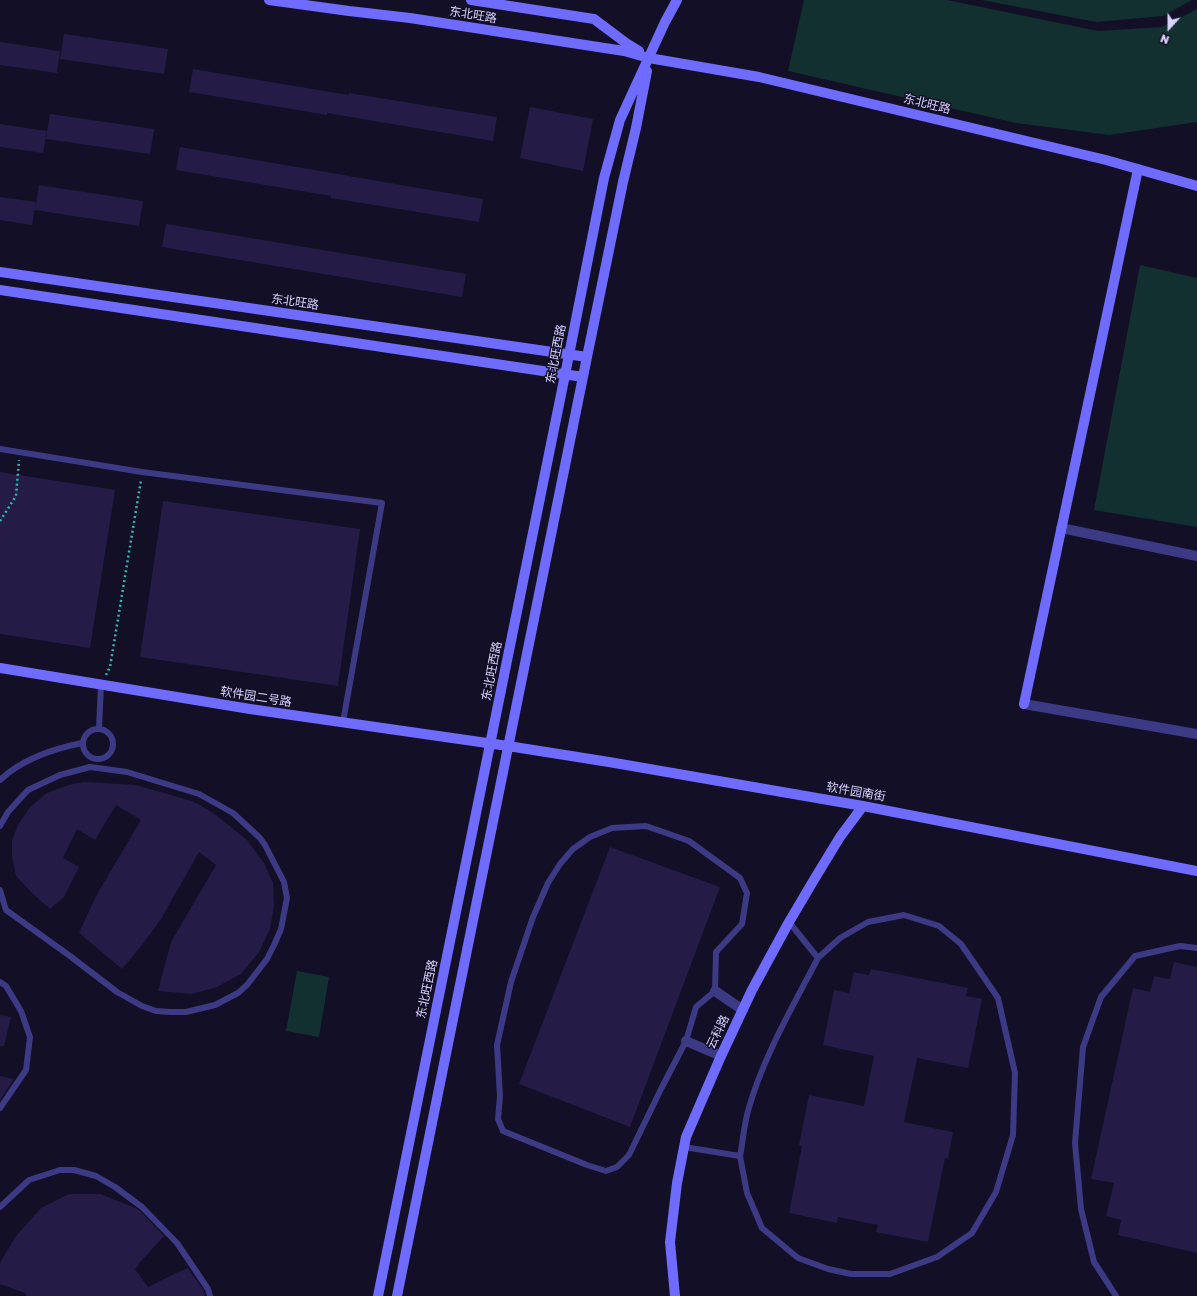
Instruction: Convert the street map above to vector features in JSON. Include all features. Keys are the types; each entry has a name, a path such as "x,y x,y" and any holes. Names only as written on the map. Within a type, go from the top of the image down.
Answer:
{"street":[{"name":"东北旺路","path":"269,0 349,12 410,18 624,51 649,58 759,77 1106,160 1197,186"},
{"name":"东北旺路","path":"471,0 594,18 626,43 649,58"},
{"name":"东北旺西路","path":"378,1296 604,178 620,120 665,22 677,0"},
{"name":"东北旺西路","path":"397,1296 587,357 623,182 636,128 649,58"},
{"path":"1138,169 1024,704 1197,734"},
{"name":"东北旺路","path":"0,272 587,357"},
{"path":"0,290 583,377"},
{"path":"1061,528 1197,556"},
{"name":"软件园二号路","path":"0,668 250,709 508,746"},
{"name":"软件园南街","path":"508,746 624,764 863,806 1197,872"},
{"name":"云科路","path":"675,1296 670,1242 677,1183 686,1137 721,1056 743,1010 789,922 840,836 863,806"},
{"path":"714,990 743,1010"},
{"path":"686,1041 721,1056"}],"lane":[{"path":"0,449 142,472 382,503 343,722"},
{"path":"99,728 101,685"},
{"path":"99,728 104,730 112,737 113,748 107,756 97,759 88,756 82,743 89,730 99,728"},
{"path":"0,780 26,761 66,746 82,743"},
{"path":"97,759 98,768"},
{"path":"0,825 8,812 28,790 60,775 90,767 128,772 199,794 233,813 260,838 284,882 286,898 281,929 267,960 247,985 238,993 215,1006 186,1012 156,1011 130,1000 117,992 0,905"},
{"path":"646,826 689,841 740,878 747,893 742,924 716,952 714,990 696,1007 686,1041 661,1089 630,1155 617,1167 606,1171 503,1131 498,1119 500,1096 497,1045 511,982 533,917 548,883 560,864 573,850 590,837 612,828 646,826"},
{"path":"0,890 6,910"},
{"path":"904,915 939,926 961,944 998,998 1015,1073 1013,1136 996,1192 972,1233 937,1258 890,1274 851,1274 828,1269 798,1258 762,1228 747,1193 740,1156 747,1112 762,1070 780,1031 818,958 840,938 868,922 904,915"},
{"path":"789,922 818,958"},
{"path":"1116,1296 1094,1262 1081,1209 1075,1143 1083,1047 1100,997 1135,956 1180,946 1197,948"},
{"path":"0,982 6,986 21,1011 30,1037 26,1070 0,1108"},
{"path":"684,1147 740,1156"},
{"path":"0,1207 29,1180 60,1170 74,1170 96,1176 115,1187 142,1207 177,1243 208,1290 210,1296"}],"path":[{"path":"0,521 16,496 19,452"},
{"path":"101,685 110,667 142,472"}],"green space":[{"path":"804,0 947,0 1098,31 1162,27 1197,9 1197,122 1109,135 1016,123 788,71"},
{"path":"982,0 1192,0 1163,16 1096,22"},
{"path":"1140,265 1197,278 1197,527 1094,510"},
{"path":"297,971 329,977 319,1037 286,1031"}],"building":[{"path":"64,34 168,49 164,74 60,59"},
{"path":"0,42 60,51 57,73 0,65"},
{"path":"193,69 349,95 349,93 497,117 493,141 327,113 327,115 189,92"},
{"path":"530,107 593,119 583,171 520,158"},
{"path":"50,114 154,129 150,154 46,139"},
{"path":"0,124 47,131 43,153 0,147"},
{"path":"180,147 483,199 479,222 331,198 331,196 176,170"},
{"path":"39,185 143,201 139,226 35,210"},
{"path":"0,197 36,202 32,225 0,220"},
{"path":"166,224 466,274 462,297 162,247"},
{"path":"0,472 115,490 90,648 0,634"},
{"path":"163,501 360,529 338,686 140,657"},
{"path":"84,782 136,785 192,801 212,812 247,840 264,863 273,883 274,905 270,929 259,952 241,974 217,987 192,994 158,991 171,942 216,865 199,852 161,919 122,969 79,933 96,896 141,820 116,805 95,840 77,829 63,858 79,867 64,897 50,909 16,876 12,857 12,840 18,825 30,807 47,793 68,785"},
{"path":"610,847 720,887 630,1127 519,1084"},
{"path":"1174,962 1197,967 1197,1253 1118,1235 1121,1220 1106,1216 1114,1183 1091,1179 1133,988 1150,992 1154,976 1170,979"},
{"path":"871,969 968,988 966,996 982,999 968,1068 917,1058 904,1122 953,1132 948,1159 945,1158 928,1242 876,1232 878,1225 838,1217 837,1223 789,1213 802,1146 799,1145 809,1095 864,1106 874,1056 823,1045 834,990 849,993 854,972 869,975"},
{"path":"0,1015 11,1017 4,1046 0,1046"},
{"path":"0,1076 14,1079 0,1100"},
{"path":"69,1194 100,1194 139,1210 164,1236 135,1269 148,1287 188,1268 204,1291 205,1296 27,1296 25,1293 0,1284 0,1263 16,1236 41,1208"}]}
